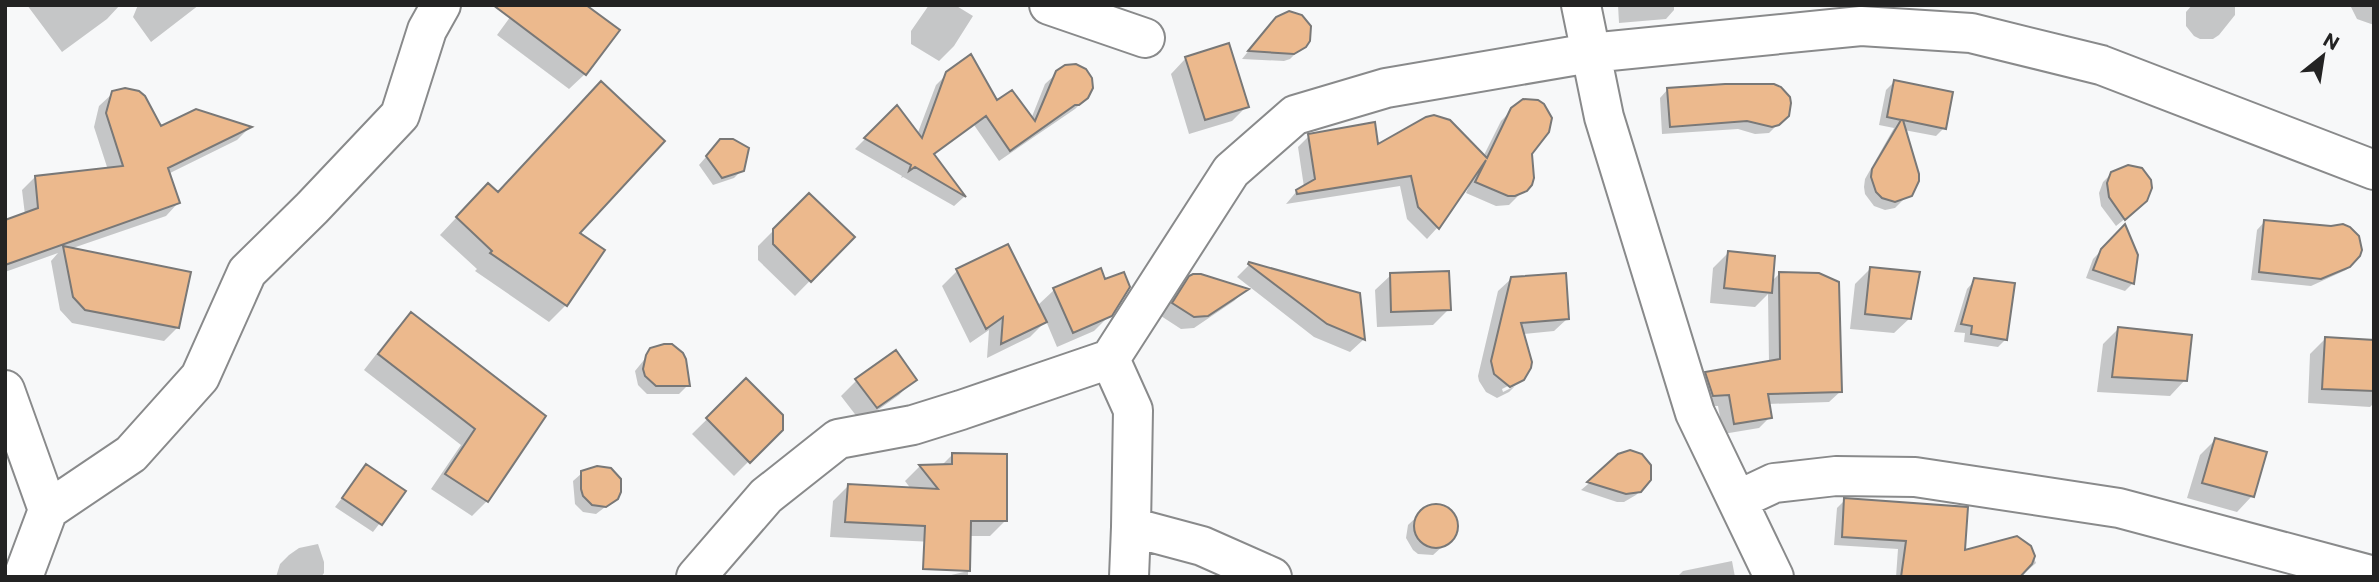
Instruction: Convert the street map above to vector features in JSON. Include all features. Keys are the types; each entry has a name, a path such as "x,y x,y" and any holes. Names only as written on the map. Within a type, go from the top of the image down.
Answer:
{"street":[{"path":"23,577 48,510 131,454 200,377 247,272 400,115 428,30 441,5"},
{"path":"1049,5 1145,38"},
{"path":"1581,5 1604,117 1695,413 1774,577"},
{"path":"696,577 766,496 838,439 913,425 961,411 1110,359 1231,171 1296,115 1386,88 1590,53 1861,26 1971,33 2101,65 2374,170"},
{"path":"1110,359 1133,410 1129,577"},
{"path":"5,390 48,510"},
{"path":"1738,500 1774,483 1836,476 1915,477 2119,508 2374,576"},
{"path":"1131,527 1202,546 1272,577"}],"building":[{"path":"493,5 586,5 620,30 586,75"},
{"path":"1289,11 1302,15 1311,26 1310,41 1306,47 1294,54 1248,51 1276,17"},
{"path":"1229,43 1249,107 1205,120 1185,57"},
{"path":"971,54 997,100 1012,90 1035,121 1056,71 1065,65 1076,64 1086,69 1092,78 1093,88 1088,98 1079,105 1075,105 1010,151 986,116 934,154 966,197 915,167 909,171 911,165 864,138 897,105 922,138 946,72"},
{"path":"1894,80 1953,92 1946,129 1903,120 1919,181 1912,196 1895,202 1882,198 1876,192 1871,177 1872,169 1901,120 1887,117"},
{"path":"601,81 665,141 580,233 605,250 567,306 490,253 492,251 456,217 488,183 498,192"},
{"path":"1774,84 1781,87 1790,97 1789,116 1779,125 1772,127 1747,121 1670,127 1667,88"},
{"path":"125,88 139,91 145,96 161,126 196,109 252,127 168,168 180,203 5,265 5,220 38,208 35,176 123,166 106,113 112,91"},
{"path":"1523,99 1538,100 1544,104 1552,118 1549,132 1532,154 1532,185 1527,191 1508,196 1475,182 1486,160 1439,229 1418,207 1411,176 1297,194 1296,190 1315,179 1308,134 1375,122 1378,144 1434,115 1450,120 1487,158 1511,108"},
{"path":"720,139 733,139 749,148 744,171 722,178 706,156"},
{"path":"2128,165 2142,168 2151,180 2152,188 2147,201 2125,220 2109,197 2107,183 2111,172"},
{"path":"809,193 855,237 811,282 773,244 773,229"},
{"path":"2264,220 2331,226 2343,224 2359,236 2362,250 2360,256 2350,267 2321,279 2259,272"},
{"path":"2125,224 2138,255 2134,284 2093,270 2101,249"},
{"path":"1008,244 1047,322 1001,344 1003,317 986,329 956,269"},
{"path":"63,246 191,272 179,328 85,310 73,297"},
{"path":"1728,251 1775,256 1772,293 1724,288"},
{"path":"1249,262 1360,293 1365,340 1327,324 1248,264"},
{"path":"1870,267 1920,272 1911,319 1865,314"},
{"path":"1101,268 1105,279 1124,272 1130,287 1112,316 1073,333 1053,288"},
{"path":"1449,271 1451,310 1391,312 1390,273"},
{"path":"1779,272 1819,273 1839,282 1842,392 1768,394 1772,418 1734,424 1729,395 1713,396 1705,372 1780,359"},
{"path":"1566,273 1569,319 1521,323 1532,362 1531,368 1524,380 1510,387 1494,374 1491,361 1511,277"},
{"path":"1193,274 1249,289 1208,316 1194,317 1172,303"},
{"path":"1974,278 2015,283 2007,340 1971,334 1972,326 1961,324"},
{"path":"411,312 546,416 488,502 445,474 475,429 378,354"},
{"path":"2118,327 2192,335 2187,381 2112,377"},
{"path":"2325,337 2374,340 2374,391 2322,389"},
{"path":"672,344 683,353 690,386 656,386 645,376 643,369 650,348"},
{"path":"896,350 917,380 877,408 855,379"},
{"path":"746,378 783,415 783,430 750,463 706,418"},
{"path":"2215,438 2267,452 2254,497 2202,483"},
{"path":"1630,450 1642,454 1651,465 1651,480 1641,492 1626,494 1587,482 1618,454"},
{"path":"952,453 1007,454 1007,521 971,521 970,571 923,569 925,526 845,522 848,484 938,489 919,465 952,464"},
{"path":"366,464 406,491 382,525 342,498"},
{"path":"597,466 611,468 621,479 618,499 606,507 592,505 583,496 581,489 581,471"},
{"path":"1844,498 1968,507 1965,550 2017,536 2031,546 2035,556 2032,564 2020,577 1901,577 1906,541 1842,537"},
{"path":"1436,504 1445,505 1452,510 1457,517 1457,535 1452,542 1445,547 1436,548 1427,547 1420,542 1415,535 1414,526 1415,517 1420,510 1427,505"}]}
